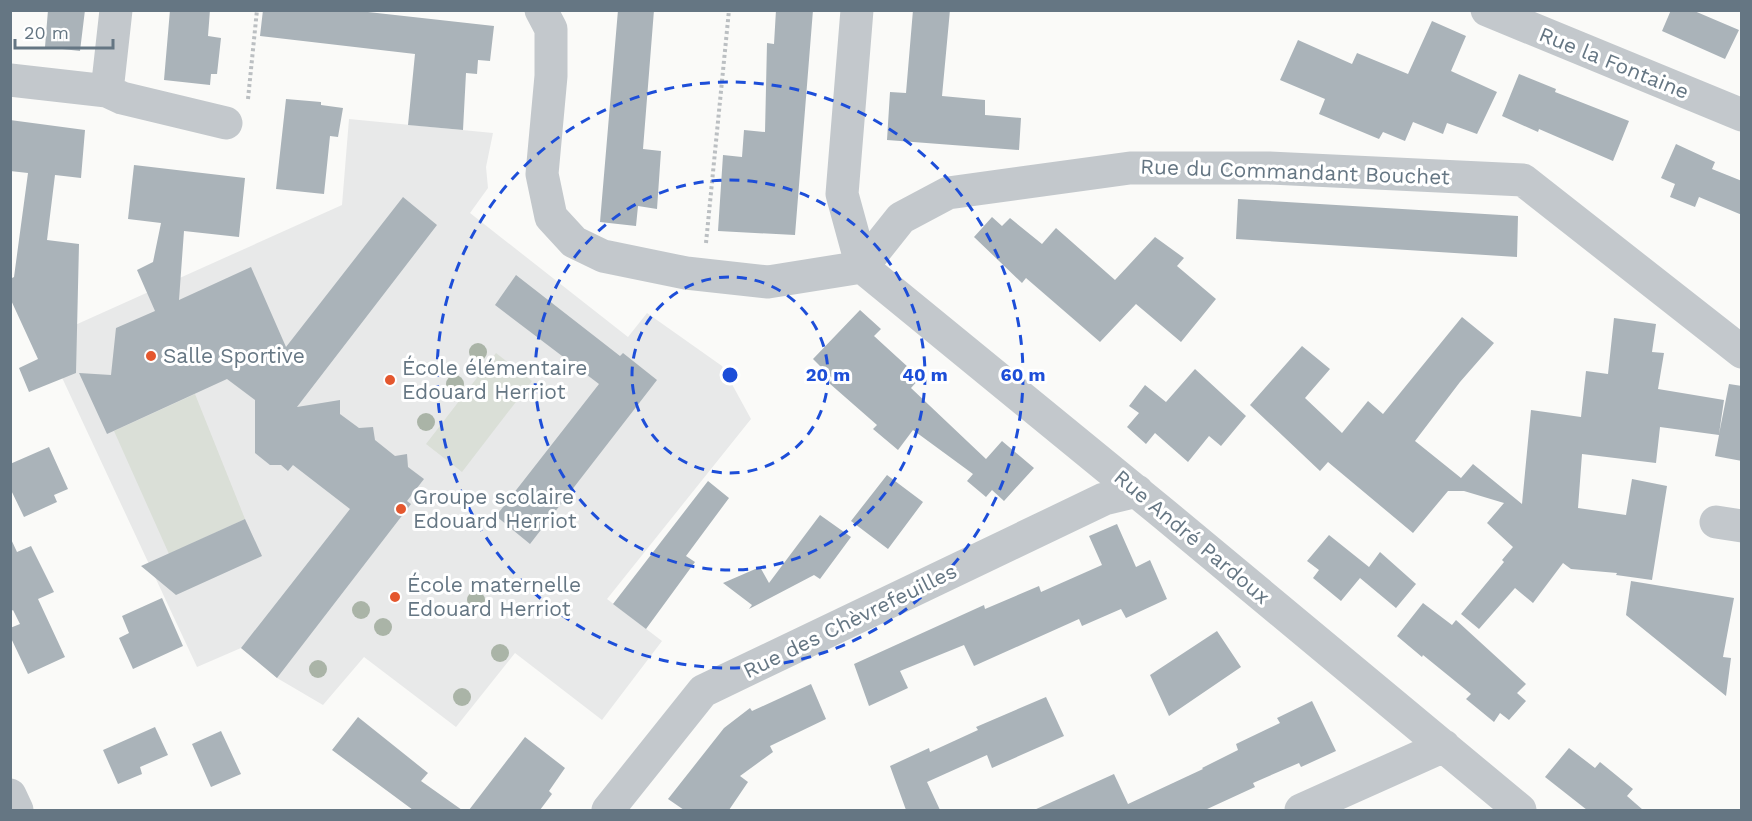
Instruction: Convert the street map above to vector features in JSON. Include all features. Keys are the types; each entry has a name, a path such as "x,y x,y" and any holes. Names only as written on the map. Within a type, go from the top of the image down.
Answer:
{"street":[{"path":"107,91 116,10"},
{"path":"541,10 551,29 551,76 542,174 551,217 574,242 603,256 703,275 768,282 862,267 842,194 857,10"},
{"name":"Rue la Fontaine","path":"1487,10 1742,116"},
{"path":"10,80 107,91 122,98 226,123"},
{"name":"Rue du Commandant Bouchet","path":"862,267 901,218 948,193 1130,168 1269,168 1523,180 1742,352"},
{"name":"Rue André Pardoux","path":"862,267 1137,491 1520,810"},
{"name":"Rue des Chèvrefeuilles","path":"608,810 703,691 1104,499 1137,491"},
{"path":"1301,810 1444,747"},
{"path":"10,795 17,810"}],"path":[{"path":"226,123 247,113 257,10"},
{"path":"703,275 729,10"}],"shaded area":[{"name":"Groupe scolaire Edouard Herriot","path":"349,119 493,133 486,167 488,188 470,213 628,337 647,313 722,366 751,419 607,599 662,641 602,720 515,653 456,727 364,657 323,705 277,678 241,648 197,667 44,339 342,205"},
{"path":"496,353 532,381 462,472 426,444"},
{"path":"195,394 245,519 169,554 114,431"}],"building":[{"path":"48,10 85,10 80,51 45,47"},
{"path":"170,10 210,10 208,36 221,38 217,74 211,74 210,85 164,80"},
{"path":"263,10 350,10 494,26 490,61 478,60 477,74 466,73 463,130 408,125 415,54 260,36"},
{"path":"618,10 654,10 643,149 661,151 657,209 638,206 636,226 600,222"},
{"path":"776,10 813,10 795,235 718,231 723,155 742,157 744,130 765,132 767,43 774,44"},
{"path":"913,10 950,10 942,96 985,100 985,115 1021,118 1019,150 887,140 890,92 906,93"},
{"path":"1671,10 1692,10 1739,30 1725,59 1662,31"},
{"path":"1432,21 1466,36 1451,71 1497,92 1477,134 1447,123 1443,134 1413,122 1405,141 1383,132 1379,139 1319,114 1325,99 1280,80 1298,40 1352,64 1357,53 1408,74"},
{"path":"1519,74 1556,89 1555,92 1629,121 1613,161 1539,129 1538,132 1502,116"},
{"path":"286,99 321,102 321,105 343,108 338,137 330,136 324,194 276,189"},
{"path":"10,120 85,130 81,178 55,175 47,240 79,244 76,373 29,392 19,368 38,359 10,298 10,279 14,277 28,173 10,171"},
{"path":"1676,144 1715,162 1712,169 1742,181 1742,215 1699,197 1695,207 1670,197 1675,184 1661,178"},
{"path":"134,165 245,178 239,237 184,231 179,300 251,267 286,347 403,197 437,225 297,407 340,400 340,414 359,428 373,427 375,440 395,456 407,454 408,467 424,479 407,501 411,504 277,678 241,648 350,509 293,465 288,471 281,465 270,465 255,453 255,400 227,379 107,434 79,373 111,375 116,328 155,311 137,270 153,262 161,223 128,219"},
{"path":"1238,199 1518,216 1517,257 1236,239"},
{"path":"992,217 1002,226 1010,218 1042,244 1056,228 1115,280 1155,237 1184,258 1177,266 1216,299 1181,342 1136,304 1100,342 1026,278 1022,283 974,237"},
{"path":"516,275 620,356 623,353 657,380 530,544 496,516 599,384 495,305"},
{"path":"860,310 881,329 874,336 920,378 911,388 986,459 1002,441 1034,468 1004,501 992,490 986,497 967,481 973,474 913,430 898,450 873,429 877,425 829,383 833,379 813,359"},
{"path":"1462,317 1494,343 1460,382 1415,441 1461,478 1473,464 1522,504 1531,410 1581,417 1586,371 1608,374 1614,318 1656,324 1652,352 1664,353 1658,389 1724,400 1719,434 1729,384 1742,386 1742,461 1715,456 1719,435 1660,427 1656,463 1582,454 1578,508 1626,515 1632,479 1667,486 1652,580 1616,575 1617,573 1571,569 1563,563 1533,603 1515,588 1479,629 1461,614 1504,562 1502,560 1513,547 1487,523 1504,503 1464,491 1448,491 1413,533 1328,462 1320,471 1250,405 1302,346 1330,369 1305,398 1342,433 1368,401 1383,414"},
{"path":"1195,369 1246,416 1221,446 1209,436 1188,462 1155,433 1146,444 1127,427 1139,413 1129,406 1145,385 1166,402"},
{"path":"49,447 68,489 54,495 57,502 24,517 10,488 10,464"},
{"path":"887,475 923,502 888,549 851,521"},
{"path":"708,481 729,498 686,556 695,562 646,629 613,604"},
{"path":"820,515 851,537 820,579 814,575 749,609 752,605 723,583 760,567 769,583"},
{"path":"245,519 262,556 176,595 141,566"},
{"path":"1117,524 1136,567 1150,560 1167,599 1126,618 1121,609 1082,626 1079,619 974,666 964,645 900,671 908,688 869,706 854,664 984,605 985,609 1039,586 1041,592 1102,565 1089,536"},
{"path":"1329,535 1369,567 1380,552 1416,584 1396,608 1360,578 1341,601 1313,578 1319,570 1307,561"},
{"path":"10,537 17,552 31,546 54,592 38,599 65,657 28,674 10,636 10,628 20,624 13,610 10,612"},
{"path":"1631,581 1734,598 1723,657 1731,658 1726,696 1626,615"},
{"path":"162,598 183,646 133,669 119,638 129,633 122,616"},
{"path":"1423,603 1452,625 1456,620 1526,684 1517,693 1526,701 1509,720 1500,713 1494,722 1466,699 1471,694 1397,636"},
{"path":"1217,631 1241,667 1169,716 1150,675"},
{"path":"811,684 826,719 770,746 773,752 740,776 748,782 729,810 684,810 668,799 724,728 750,708 752,711"},
{"path":"1046,697 1064,736 992,768 987,755 927,782 940,810 906,810 890,766 929,748 930,752 978,730 976,727"},
{"path":"1312,701 1336,751 1301,767 1299,763 1253,783 1255,787 1205,810 1034,810 1114,774 1128,804 1238,750 1236,744 1280,723 1277,718"},
{"path":"358,717 428,773 421,781 462,810 413,810 332,750"},
{"path":"155,727 168,755 140,767 142,774 118,784 103,750"},
{"path":"221,731 241,774 211,787 192,744"},
{"path":"525,737 565,768 549,791 552,794 540,810 469,810"},
{"path":"1569,748 1595,768 1600,762 1633,789 1627,796 1643,810 1587,810 1545,777"}],"place":[{"name":"Salle Sportive","path":"151,356"},
{"name":"École élémentaire Edouard Herriot","path":"390,380"},
{"name":"Groupe scolaire Edouard Herriot","path":"401,509"},
{"name":"École maternelle Edouard Herriot","path":"395,597"}]}
